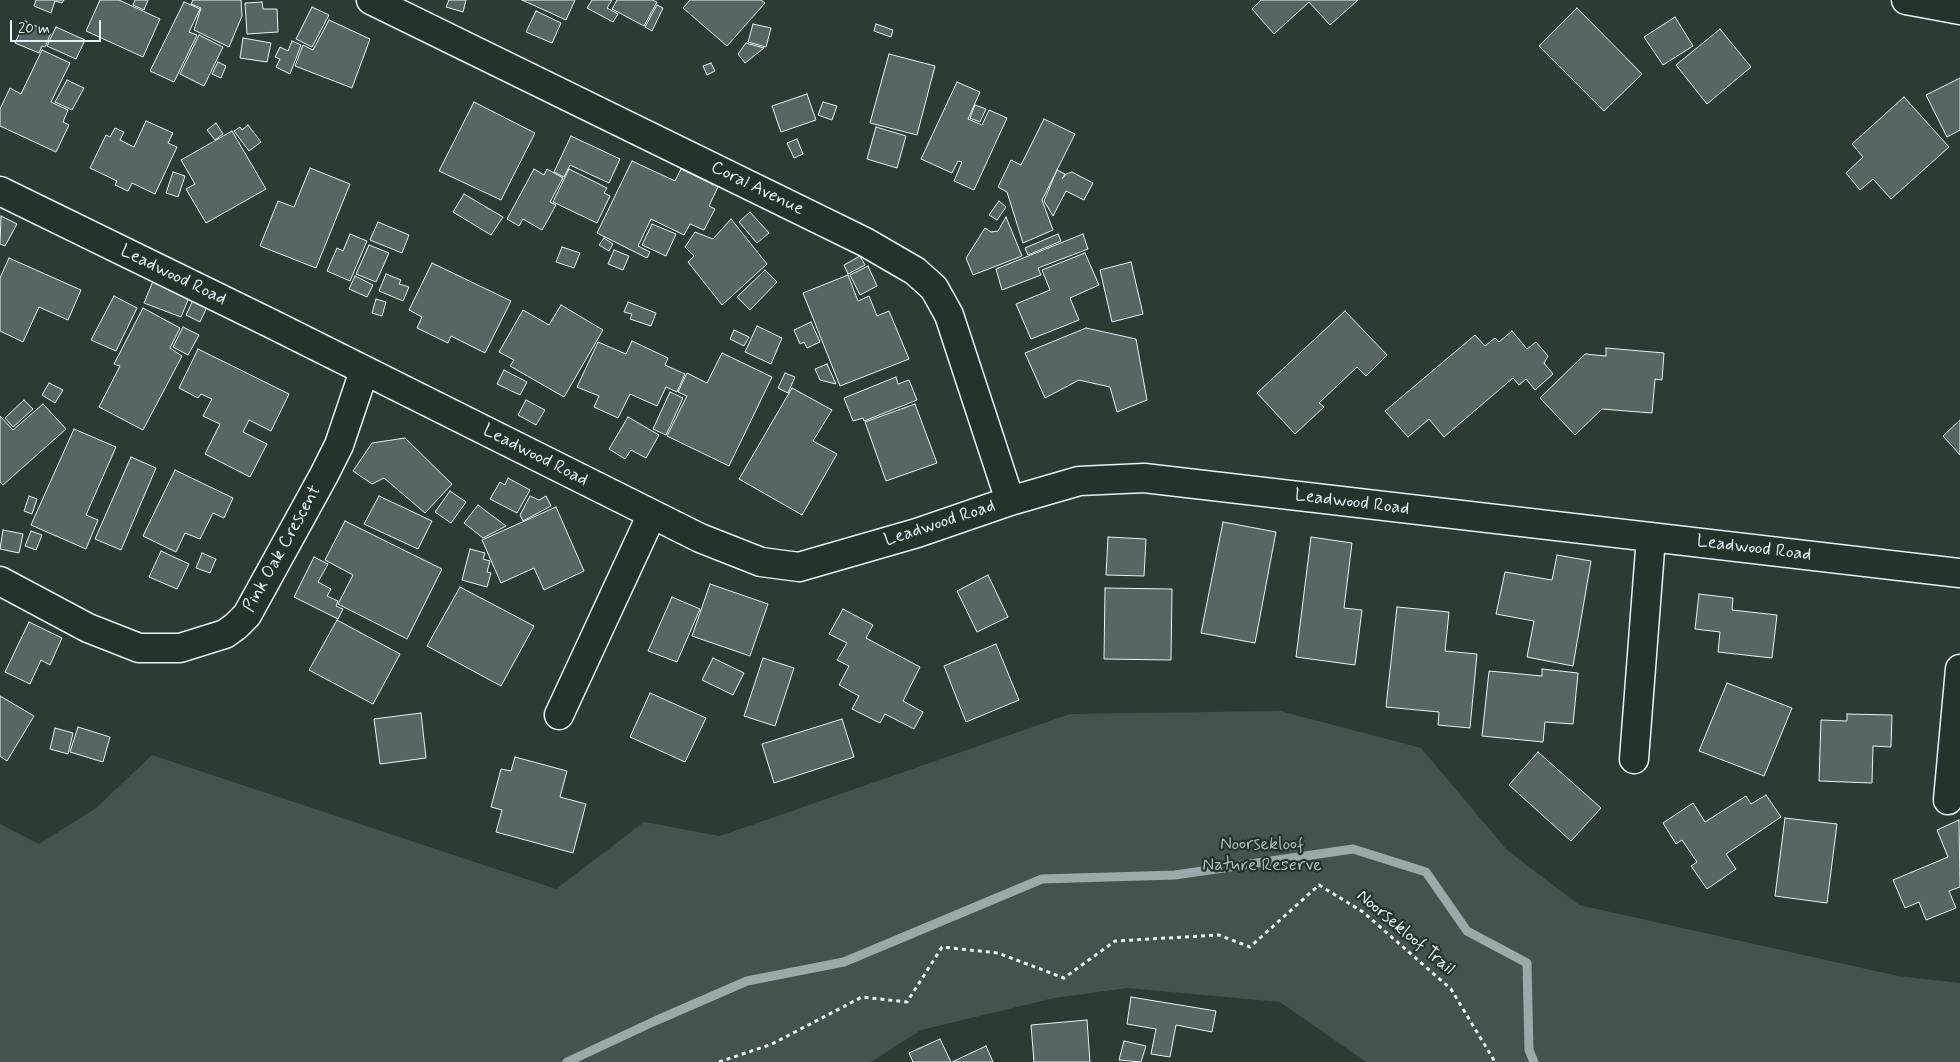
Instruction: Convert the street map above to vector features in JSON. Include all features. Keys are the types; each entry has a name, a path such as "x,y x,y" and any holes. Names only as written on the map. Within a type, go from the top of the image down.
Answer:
{"street":[{"name":"Coral Avenue","path":"371,0 866,242 915,271 934,288 948,315 1010,501"},
{"path":"1906,0 1960,10"},
{"name":"Leadwood Road","path":"0,192 700,538 761,562 799,567 917,533 1010,501 1080,481 1144,478 1960,573"},
{"name":"Pink Oak Crescent","path":"0,582 88,628 139,648 180,648 225,634 247,615 324,475 338,445 364,371"},
{"path":"559,716 652,514"},
{"path":"1634,759 1651,538"},
{"path":"1948,800 1960,669"}],"path":[{"name":"Noorsekloof Trail","path":"719,1062 772,1044 862,997 907,1002 942,947 998,952 1064,978 1115,941 1219,935 1250,947 1319,884 1363,912 1451,989 1495,1062"}],"green space":[{"name":"Noorsekloof Nature Reserve","path":"1280,711 1421,748 1507,850 1579,905 1898,976 1960,983 1960,1062 1366,1062 1280,1002 1127,988 1054,998 921,1030 871,1062 0,1062 0,824 39,844 96,808 152,755 556,889 644,822 720,836 1070,714"}],"building":[{"path":"36,0 64,0 62,3 55,1 51,13 34,6"},
{"path":"100,0 119,0 160,19 143,57 86,31"},
{"path":"135,0 148,0 144,10 133,5"},
{"path":"193,0 241,0 242,16 229,47 194,30 201,8 191,4"},
{"path":"449,0 466,0 463,12 446,7"},
{"path":"522,0 575,0 566,20"},
{"path":"592,0 612,0 607,8 618,14 613,22 587,8"},
{"path":"617,0 652,0 657,2 644,26 612,9"},
{"path":"690,0 761,0 765,3 727,46 683,8"},
{"path":"1261,0 1358,0 1330,25 1309,2 1274,34 1252,9"},
{"path":"184,2 200,9 189,32 197,35 174,82 150,71"},
{"path":"262,2 263,9 277,9 278,32 247,34 245,3"},
{"path":"657,5 663,8 652,31 645,27"},
{"path":"312,7 329,15 312,47 296,39"},
{"path":"1577,8 1642,74 1604,111 1539,46"},
{"path":"536,11 561,23 552,43 526,32"},
{"path":"1675,17 1693,46 1663,65 1644,37"},
{"path":"329,20 370,39 352,88 295,66 303,45 313,50"},
{"path":"25,21 51,33 45,47 42,46 39,53 15,43"},
{"path":"753,24 771,28 766,47 748,42"},
{"path":"876,24 893,30 891,37 874,31"},
{"path":"56,27 85,40 76,59 47,46"},
{"path":"1720,29 1751,67 1707,104 1676,65"},
{"path":"199,35 223,47 204,86 180,74"},
{"path":"243,38 271,43 267,62 240,58"},
{"path":"292,41 301,45 290,74 276,67 280,59 275,57 280,47 288,51"},
{"path":"746,43 764,48 745,63 738,54"},
{"path":"42,50 70,63 51,102 68,110 63,122 69,125 56,152 0,126 0,109 10,88 21,94"},
{"path":"889,54 935,66 917,135 870,123"},
{"path":"218,62 226,66 221,78 212,74"},
{"path":"711,63 715,71 707,75 703,66"},
{"path":"1960,78 1960,130 1947,137 1926,95"},
{"path":"67,80 84,88 72,110 55,102"},
{"path":"957,82 980,92 968,119 982,125 989,110 1007,118 974,190 954,181 962,162 958,161 952,173 921,159"},
{"path":"807,94 816,120 781,132 772,106"},
{"path":"1904,97 1949,147 1891,199 1873,179 1860,190 1846,173 1863,157 1852,144"},
{"path":"474,102 535,133 501,200 439,171"},
{"path":"823,102 837,106 832,120 818,115"},
{"path":"975,105 986,109 980,122 970,118"},
{"path":"1044,119 1075,134 1042,200 1053,230 1023,243 1007,192 998,187 1011,160 1021,165"},
{"path":"146,121 173,133 168,143 177,147 155,194 132,183 128,191 115,185 117,181 90,168 106,135 110,137 115,128 124,132 120,140 134,147"},
{"path":"216,123 223,134 215,140 207,130"},
{"path":"248,125 261,142 249,151 234,131 240,127 242,130"},
{"path":"876,127 906,136 897,168 867,159"},
{"path":"232,131 266,189 206,223 186,189 195,184 181,160"},
{"path":"571,136 620,159 609,183 570,165 564,177 554,172"},
{"path":"797,139 803,154 794,158 787,143"},
{"path":"632,161 675,181 681,169 718,187 709,206 715,209 704,230 690,224 684,235 651,219 638,246 650,252 647,258 597,233"},
{"path":"310,168 350,184 316,268 260,246 278,201 294,207"},
{"path":"534,169 544,175 547,169 563,178 550,202 556,205 542,230 523,219 519,226 507,219"},
{"path":"569,169 607,188 604,193 610,196 597,223 553,202"},
{"path":"1057,170 1065,174 1062,179 1066,174 1072,172 1093,183 1084,200 1066,191 1053,216 1044,201"},
{"path":"173,172 185,176 178,197 166,193"},
{"path":"464,194 503,217 491,235 453,212"},
{"path":"999,201 1006,207 997,220 989,215"},
{"path":"750,212 769,233 757,243 739,222"},
{"path":"1,216 17,224 5,246 0,244"},
{"path":"1006,217 1022,256 973,275 966,258 985,228 991,232 998,231"},
{"path":"731,219 767,264 722,305 688,262 694,256 685,247 695,232 713,239"},
{"path":"378,222 409,235 402,253 370,240"},
{"path":"652,224 676,234 666,256 642,245"},
{"path":"350,234 367,241 350,281 327,271 337,248 343,251"},
{"path":"1058,234 1061,241 1028,255 1025,248"},
{"path":"1083,234 1088,249 1038,268 1041,275 1002,290 996,269"},
{"path":"604,238 613,244 609,251 599,245"},
{"path":"369,245 389,253 376,282 356,274"},
{"path":"562,247 580,253 574,268 556,262"},
{"path":"614,250 629,256 623,270 608,264"},
{"path":"1085,253 1099,285 1070,298 1079,320 1031,339 1016,304 1050,290 1042,270"},
{"path":"860,256 865,265 848,274 844,265"},
{"path":"9,258 81,290 68,320 39,307 23,342 0,331 0,278"},
{"path":"1131,262 1143,314 1112,322 1100,270"},
{"path":"432,263 511,301 485,353 451,336 448,343 417,328 422,317 409,310"},
{"path":"868,266 877,286 860,295 850,275"},
{"path":"765,270 777,282 750,310 737,297"},
{"path":"386,274 401,280 399,284 409,287 403,301 379,291"},
{"path":"848,275 858,301 869,296 877,316 889,311 909,359 840,386 803,293"},
{"path":"355,276 373,285 367,297 349,289"},
{"path":"153,281 190,295 181,317 144,303"},
{"path":"114,296 137,308 116,351 91,340"},
{"path":"376,299 386,302 382,316 372,313"},
{"path":"193,300 207,307 200,322 186,315"},
{"path":"628,302 656,313 651,326 630,319 632,314 624,312"},
{"path":"561,305 603,330 564,397 510,366 514,360 499,352 523,310 549,325"},
{"path":"143,308 180,328 170,348 182,356 143,430 99,407 120,366 114,364"},
{"path":"1345,311 1387,355 1366,376 1357,367 1319,403 1324,407 1295,434 1257,393"},
{"path":"811,322 820,342 807,348 804,342 800,344 794,330"},
{"path":"757,326 782,338 771,364 745,352"},
{"path":"183,327 199,335 188,355 173,347"},
{"path":"1086,328 1136,339 1147,400 1117,412 1110,387 1079,380 1045,398 1025,353"},
{"path":"734,330 749,337 744,346 730,339"},
{"path":"1512,331 1527,349 1536,342 1548,356 1544,363 1553,374 1535,390 1526,379 1519,385 1513,378 1444,437 1429,419 1408,437 1385,411 1475,335 1485,346 1495,338 1499,342"},
{"path":"632,341 668,358 665,365 685,374 677,392 666,387 657,406 630,394 618,418 594,407 599,396 577,387 598,342 626,354"},
{"path":"1606,348 1664,353 1662,380 1655,379 1652,413 1602,409 1575,435 1540,398 1585,354 1606,356"},
{"path":"198,349 289,394 271,431 249,420 243,432 267,444 250,477 205,454 220,424 203,416 212,399 201,394 198,398 179,388"},
{"path":"722,353 772,377 729,466 667,436 687,396 678,392 687,373 707,383"},
{"path":"827,364 836,384 820,380 815,369"},
{"path":"504,370 527,382 520,395 497,384"},
{"path":"785,373 795,377 788,393 778,388"},
{"path":"896,377 898,384 909,380 917,400 864,421 863,418 853,421 844,398"},
{"path":"49,383 63,390 55,403 42,395"},
{"path":"792,388 832,410 813,441 837,454 802,515 739,479"},
{"path":"670,392 683,398 666,435 653,429"},
{"path":"24,400 33,409 13,427 5,418"},
{"path":"526,400 545,410 536,425 518,415"},
{"path":"43,404 66,429 3,485 0,482 0,416 13,430"},
{"path":"915,404 937,463 886,481 865,422"},
{"path":"628,417 659,435 646,458 631,450 625,459 609,449"},
{"path":"1960,420 1960,455 1943,436"},
{"path":"74,429 116,447 86,515 98,520 86,549 31,525"},
{"path":"405,438 452,484 425,513 384,478 372,484 353,471 372,443"},
{"path":"131,457 156,468 121,550 95,539"},
{"path":"175,470 233,498 224,518 213,513 200,539 185,533 176,552 143,536"},
{"path":"508,478 530,490 517,513 490,499 500,482 505,485"},
{"path":"450,491 466,502 451,523 435,512"},
{"path":"29,496 37,499 32,514 24,511"},
{"path":"379,496 432,521 418,549 364,524"},
{"path":"530,496 539,500 546,496 551,506 523,521 520,515"},
{"path":"478,505 506,526 483,538 464,523"},
{"path":"556,507 584,571 544,590 534,568 501,583 482,540"},
{"path":"345,521 442,569 407,639 338,604 353,575 325,560"},
{"path":"1223,522 1276,532 1255,643 1201,633"},
{"path":"3,530 23,534 19,553 0,549"},
{"path":"31,531 42,535 36,550 25,546"},
{"path":"1108,537 1146,539 1144,576 1106,575"},
{"path":"1311,537 1352,543 1344,608 1362,610 1355,665 1296,657"},
{"path":"470,549 485,553 483,559 490,561 487,572 491,573 487,587 462,580"},
{"path":"161,551 189,564 177,589 149,577"},
{"path":"202,553 216,559 210,573 196,568"},
{"path":"1557,555 1591,561 1573,666 1527,657 1534,621 1496,614 1505,572 1552,580"},
{"path":"314,557 328,564 318,582 331,589 327,596 338,601 336,606 343,609 338,619 294,597"},
{"path":"988,575 1008,617 977,632 957,591"},
{"path":"710,584 768,604 750,656 692,636"},
{"path":"460,587 534,626 501,686 427,646"},
{"path":"1105,588 1172,589 1171,660 1104,659"},
{"path":"1699,594 1733,598 1732,610 1777,615 1772,658 1718,652 1720,632 1695,629"},
{"path":"672,597 700,609 677,662 648,651"},
{"path":"1397,607 1449,612 1445,651 1477,654 1470,728 1438,725 1439,712 1386,707"},
{"path":"843,609 873,625 866,638 920,667 903,701 923,712 914,729 885,714 880,723 852,709 859,696 839,685 849,666 837,660 847,643 829,634"},
{"path":"337,620 400,654 373,704 309,670"},
{"path":"29,622 62,638 50,665 41,660 30,684 5,672"},
{"path":"996,644 1019,700 966,722 944,666"},
{"path":"713,658 744,673 733,695 702,680"},
{"path":"763,658 794,668 775,726 744,716"},
{"path":"1542,669 1578,673 1573,724 1545,722 1543,742 1482,736 1489,671 1542,676"},
{"path":"1727,683 1792,708 1764,776 1699,751"},
{"path":"650,693 706,718 685,762 630,737"},
{"path":"0,696 34,716 7,761 0,756"},
{"path":"421,713 426,758 380,764 374,719"},
{"path":"1847,714 1892,715 1891,747 1873,746 1872,783 1819,781 1821,720 1847,721"},
{"path":"842,719 854,757 774,783 762,744"},
{"path":"78,727 110,737 103,762 70,752"},
{"path":"55,728 73,733 68,754 50,749"},
{"path":"1538,752 1601,808 1571,841 1509,785"},
{"path":"515,757 567,771 560,797 586,804 573,853 496,832 502,810 491,807 501,769 511,771"},
{"path":"1766,795 1781,817 1726,854 1736,869 1707,889 1691,866 1697,862 1682,840 1676,844 1663,823 1693,803 1705,822 1746,796 1751,804"},
{"path":"1785,818 1837,824 1827,903 1775,896"},
{"path":"1959,820 1960,887 1949,891 1956,908 1926,920 1919,902 1905,908 1893,880 1948,857 1937,830"},
{"path":"1131,997 1216,1011 1212,1032 1176,1025 1170,1057 1151,1054 1156,1029 1127,1024"},
{"path":"1087,1020 1090,1062 1034,1062 1031,1025"},
{"path":"940,1039 951,1062 913,1062 909,1053"},
{"path":"1124,1041 1146,1046 1141,1062 1119,1060"},
{"path":"986,1046 993,1062 952,1062"}],"waterway":[{"path":"567,1062 747,981 844,962 1042,879 1175,875 1353,849 1426,872 1467,931 1527,963 1529,1050 1534,1062"}]}
